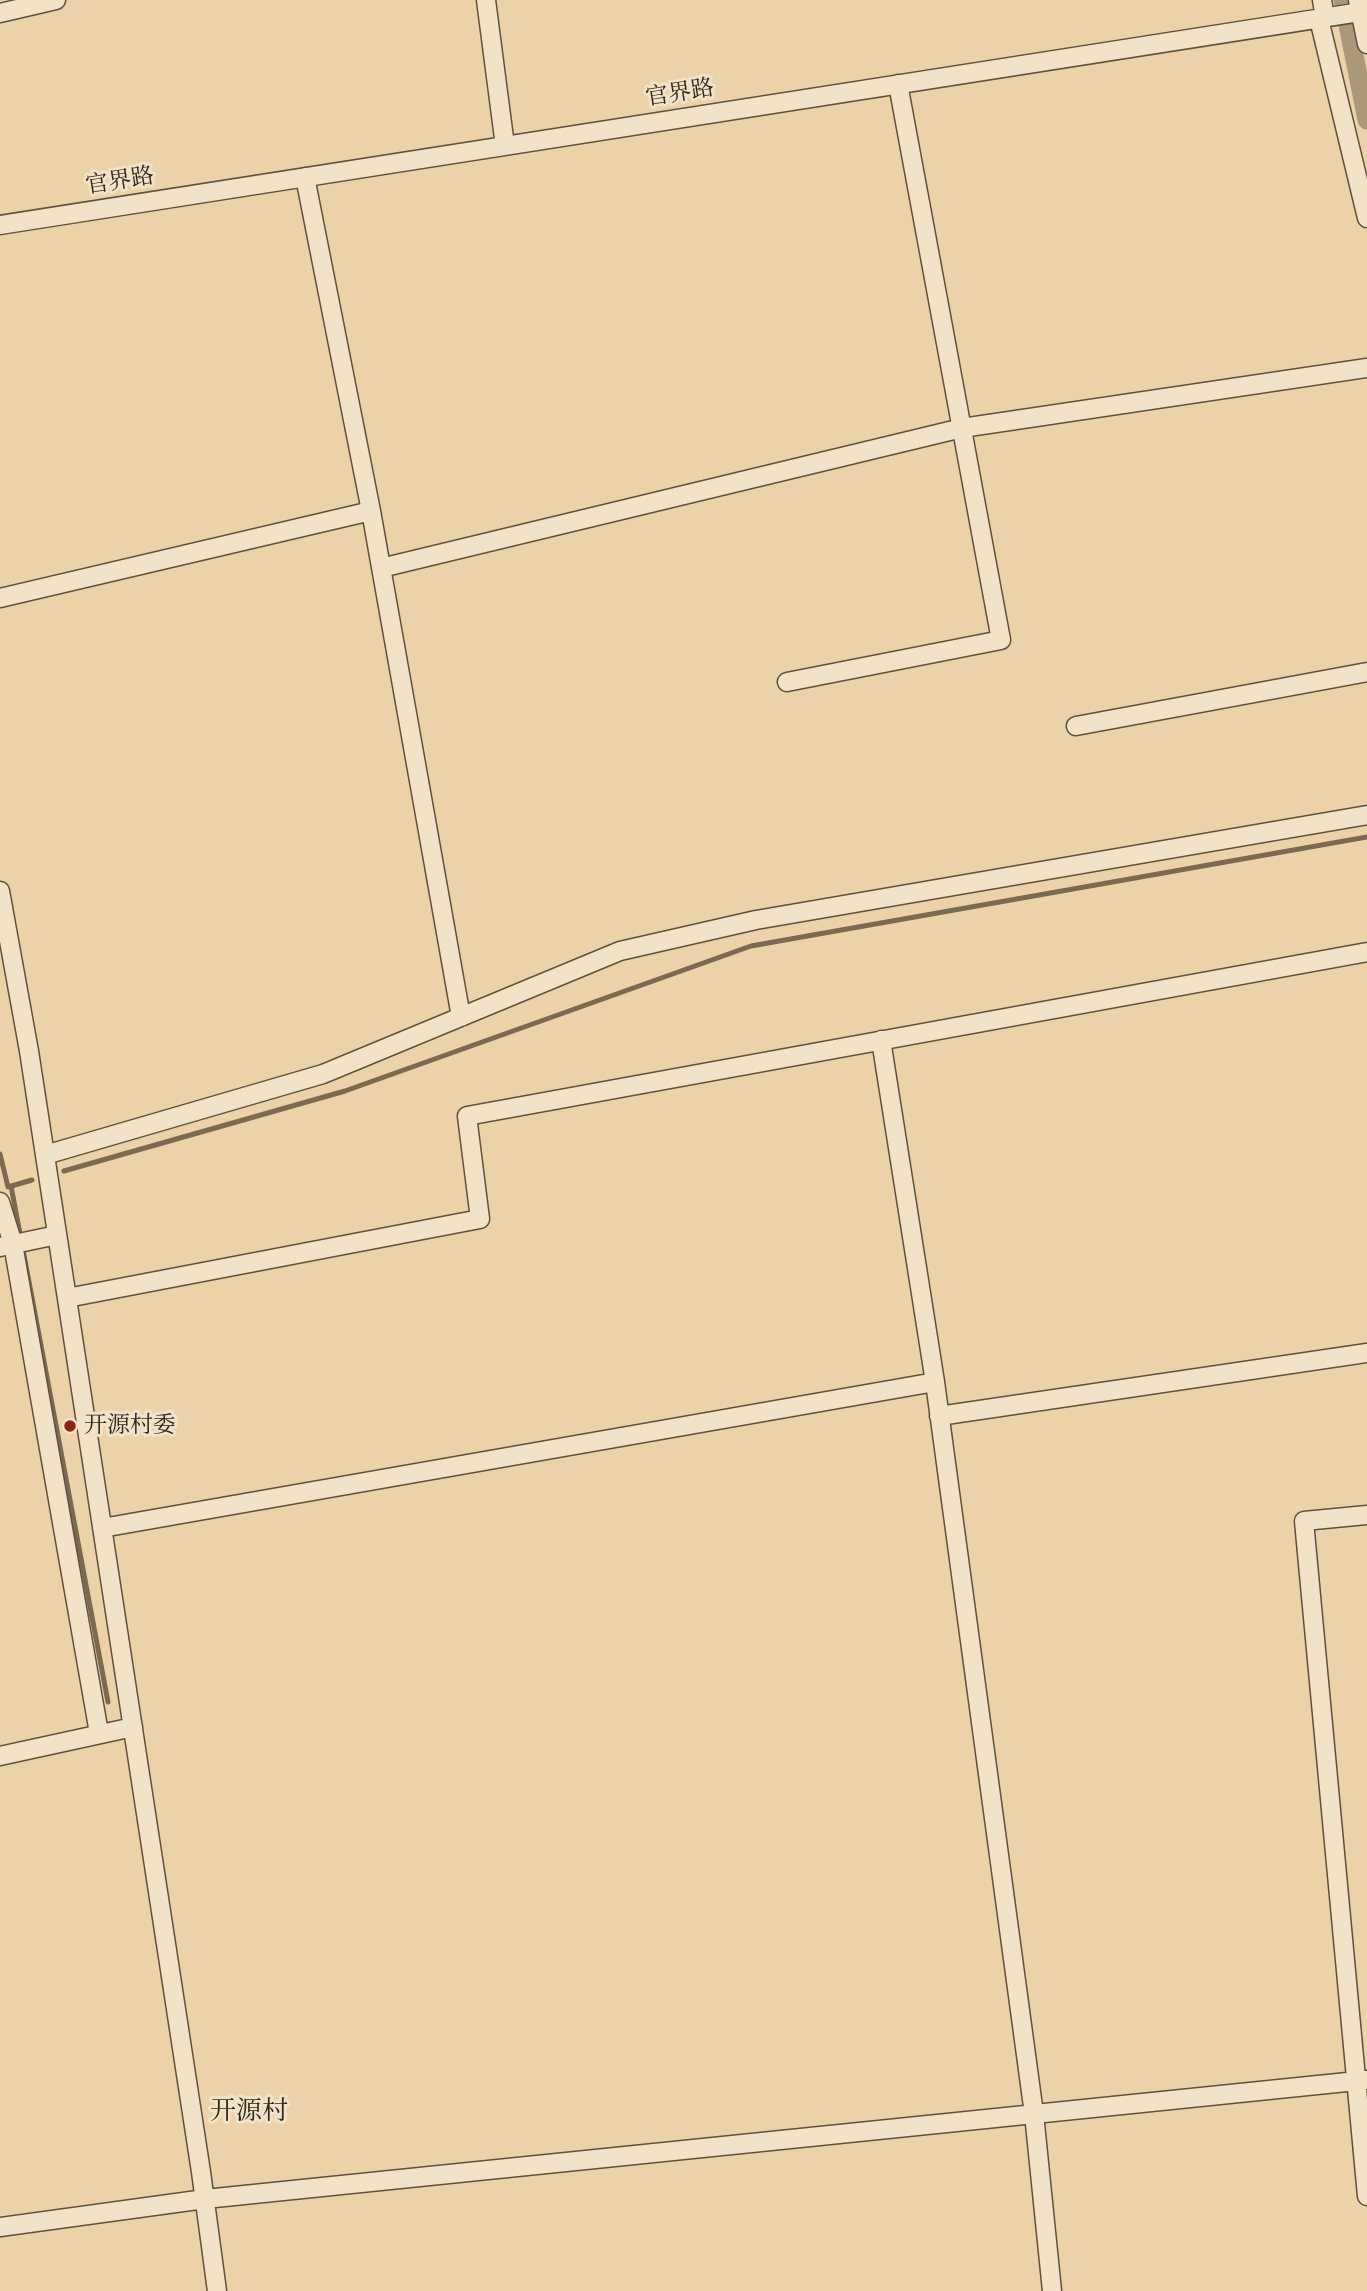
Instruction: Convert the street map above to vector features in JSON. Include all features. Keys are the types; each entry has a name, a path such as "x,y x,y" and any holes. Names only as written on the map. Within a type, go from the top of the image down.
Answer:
{"street":[{"path":"0,13 56,0"},
{"path":"486,0 505,146"},
{"path":"1362,8 1367,44"},
{"name":"官界路","path":"0,225 898,85 1322,12 1362,8"},
{"path":"1322,12 1367,218"},
{"path":"787,682 1001,640 898,85"},
{"path":"305,177 381,568 461,1017"},
{"path":"381,568 962,428 1367,368"},
{"path":"0,598 370,511"},
{"path":"1076,726 1367,672"},
{"path":"45,1155 323,1074 620,951 756,920 1367,815"},
{"path":"0,891 6,962 45,1155 217,2291"},
{"path":"67,1298 480,1219 467,1116 1367,952"},
{"path":"881,1040 935,1382 1034,2114 1052,2291"},
{"path":"0,1202 15,1244 99,1733"},
{"path":"15,1244 57,1235"},
{"path":"939,1416 1367,1353"},
{"path":"103,1528 935,1382"},
{"path":"1367,1515 1304,1521 1361,2081 1367,2196"},
{"path":"0,1756 133,1727"},
{"path":"0,2227 205,2199 1361,2081"}],"waterway":[{"path":"1343,0 1367,120"},
{"path":"64,1171 345,1091 751,946 1367,837"},
{"path":"0,1154 8,1187 32,1180"},
{"path":"11,1186 108,1702"}],"place":[{"name":"开源村委","path":"70,1426"}],"district":[{"name":"开源村","path":"249,2113"}]}
